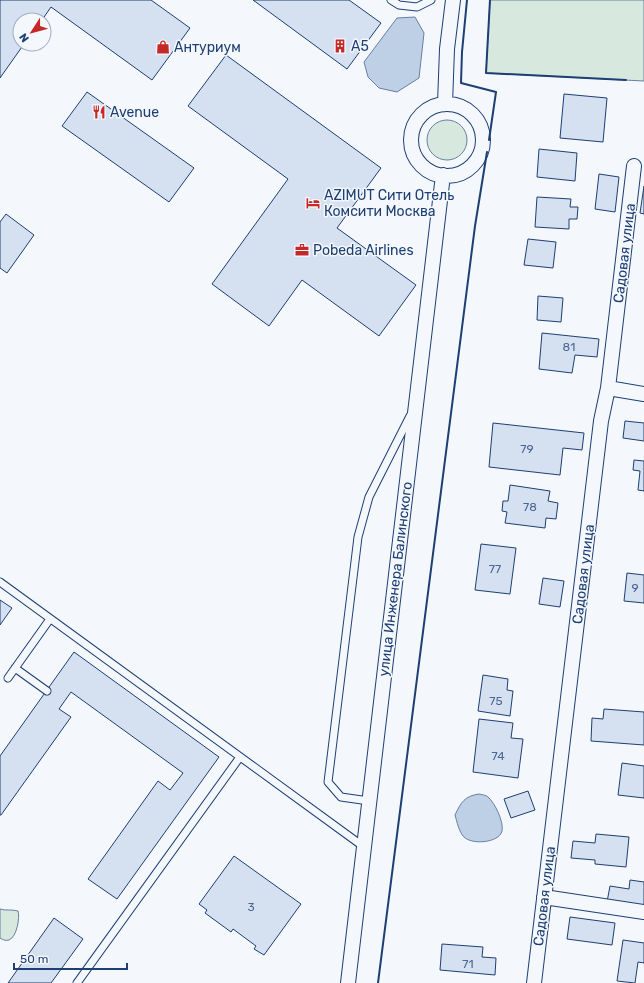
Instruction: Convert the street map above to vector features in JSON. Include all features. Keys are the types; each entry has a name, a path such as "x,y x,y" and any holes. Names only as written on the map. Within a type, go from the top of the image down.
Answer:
{"street":[{"path":"445,104 447,49 453,0"},
{"path":"445,104 457,106 468,111 477,120 482,131 482,138 479,156 471,166 466,170 455,174 443,175 431,172 421,164 414,154 411,136 415,124 422,114 433,107 445,104"},
{"name":"Садовая улица","path":"534,983 601,421 608,388 634,166"},
{"name":"улица Инженера Балинского","path":"348,983 443,175"},
{"path":"608,388 644,394"},
{"path":"544,897 644,912"}],"lane":[{"path":"392,0 398,5 417,7 431,0"},
{"path":"370,801 341,797 328,782 358,537 369,497 416,406"},
{"path":"0,582 364,847"},
{"path":"8,678 50,619"},
{"path":"15,668 47,691"},
{"path":"77,983 240,757"}],"shaded area":[{"path":"490,0 644,0 644,81 486,73"},
{"path":"447,120 455,122 461,126 465,132 467,140 465,148 461,154 455,158 447,160 439,158 433,154 429,148 427,140 429,132 433,126 439,122"},
{"path":"0,909 18,911 19,914 16,931 9,940 0,938"}],"water":[{"path":"415,17 424,33 419,78 397,92 379,88 368,77 364,62 397,18"},
{"path":"479,794 487,796 491,800 502,823 502,831 500,835 485,842 468,840 464,837 459,830 455,815 464,800 470,796"}],"building":[{"path":"0,0 151,0 190,28 152,80 51,7 48,12 12,12 12,52 18,52 0,78"},
{"name":"А5","path":"253,0 349,0 381,23 347,69"},
{"name":"AZIMUT Сити Отель Комсити Москва","path":"226,55 381,168 337,228 416,285 379,336 302,280 269,326 212,284 288,179 188,106"},
{"path":"87,92 194,168 169,202 62,126"},
{"path":"564,94 607,98 603,142 560,138"},
{"path":"539,149 577,153 575,181 537,177"},
{"path":"599,174 619,177 615,212 595,209"},
{"path":"644,186 644,214 640,213"},
{"path":"537,197 571,199 570,207 578,207 577,219 569,219 569,229 535,227"},
{"path":"6,214 34,235 7,273 0,268 0,222"},
{"path":"528,239 556,242 553,268 524,265"},
{"path":"538,296 563,298 561,322 537,320"},
{"path":"542,333 599,339 597,357 575,355 572,373 539,369"},
{"path":"625,421 644,423 644,441 623,438"},
{"path":"493,423 584,433 582,450 563,448 560,475 489,467"},
{"path":"634,460 644,461 644,491 638,490 640,471 633,470"},
{"path":"510,485 550,491 548,501 558,503 556,519 546,518 545,528 505,523 507,512 502,511 503,501 508,501"},
{"path":"481,544 516,548 510,594 475,590"},
{"path":"627,573 644,575 644,603 624,601"},
{"path":"543,578 564,581 560,607 539,604"},
{"path":"0,600 12,608 0,625"},
{"path":"74,652 219,757 117,899 88,879 158,781 170,790 183,773 71,692 59,709 71,717 0,815 0,756"},
{"path":"483,675 508,679 507,690 513,691 510,716 478,711"},
{"path":"604,709 644,712 644,745 591,741 592,718 603,719"},
{"path":"479,719 513,723 511,738 523,739 518,778 473,772"},
{"path":"622,763 644,766 644,798 618,795"},
{"path":"528,791 535,810 511,818 504,799"},
{"path":"596,834 629,837 626,867 595,864 595,860 571,858 573,841 595,843"},
{"path":"234,856 301,904 264,955 254,949 256,946 233,929 231,932 205,913 207,910 199,904"},
{"path":"630,880 644,882 644,907 607,902 610,886 629,889"},
{"path":"570,917 615,923 612,945 567,939"},
{"path":"54,918 83,939 51,983 8,983"},
{"path":"623,940 644,943 644,963 638,962 635,983 617,981"},
{"path":"442,944 483,947 482,957 496,958 495,975 440,970"}],"wall":[{"path":"467,0 462,52 461,83 496,92 489,140"},
{"path":"490,0 486,73 626,80"},
{"path":"378,983 475,226 487,152"}],"place":[{"name":"А5","path":"340,46"},
{"name":"Антуриум","path":"163,47"},
{"name":"Avenue","path":"99,112"},
{"name":"AZIMUT Сити Отель Комсити Москва","path":"313,203"},
{"name":"Pobeda Airlines","path":"302,250"}]}
